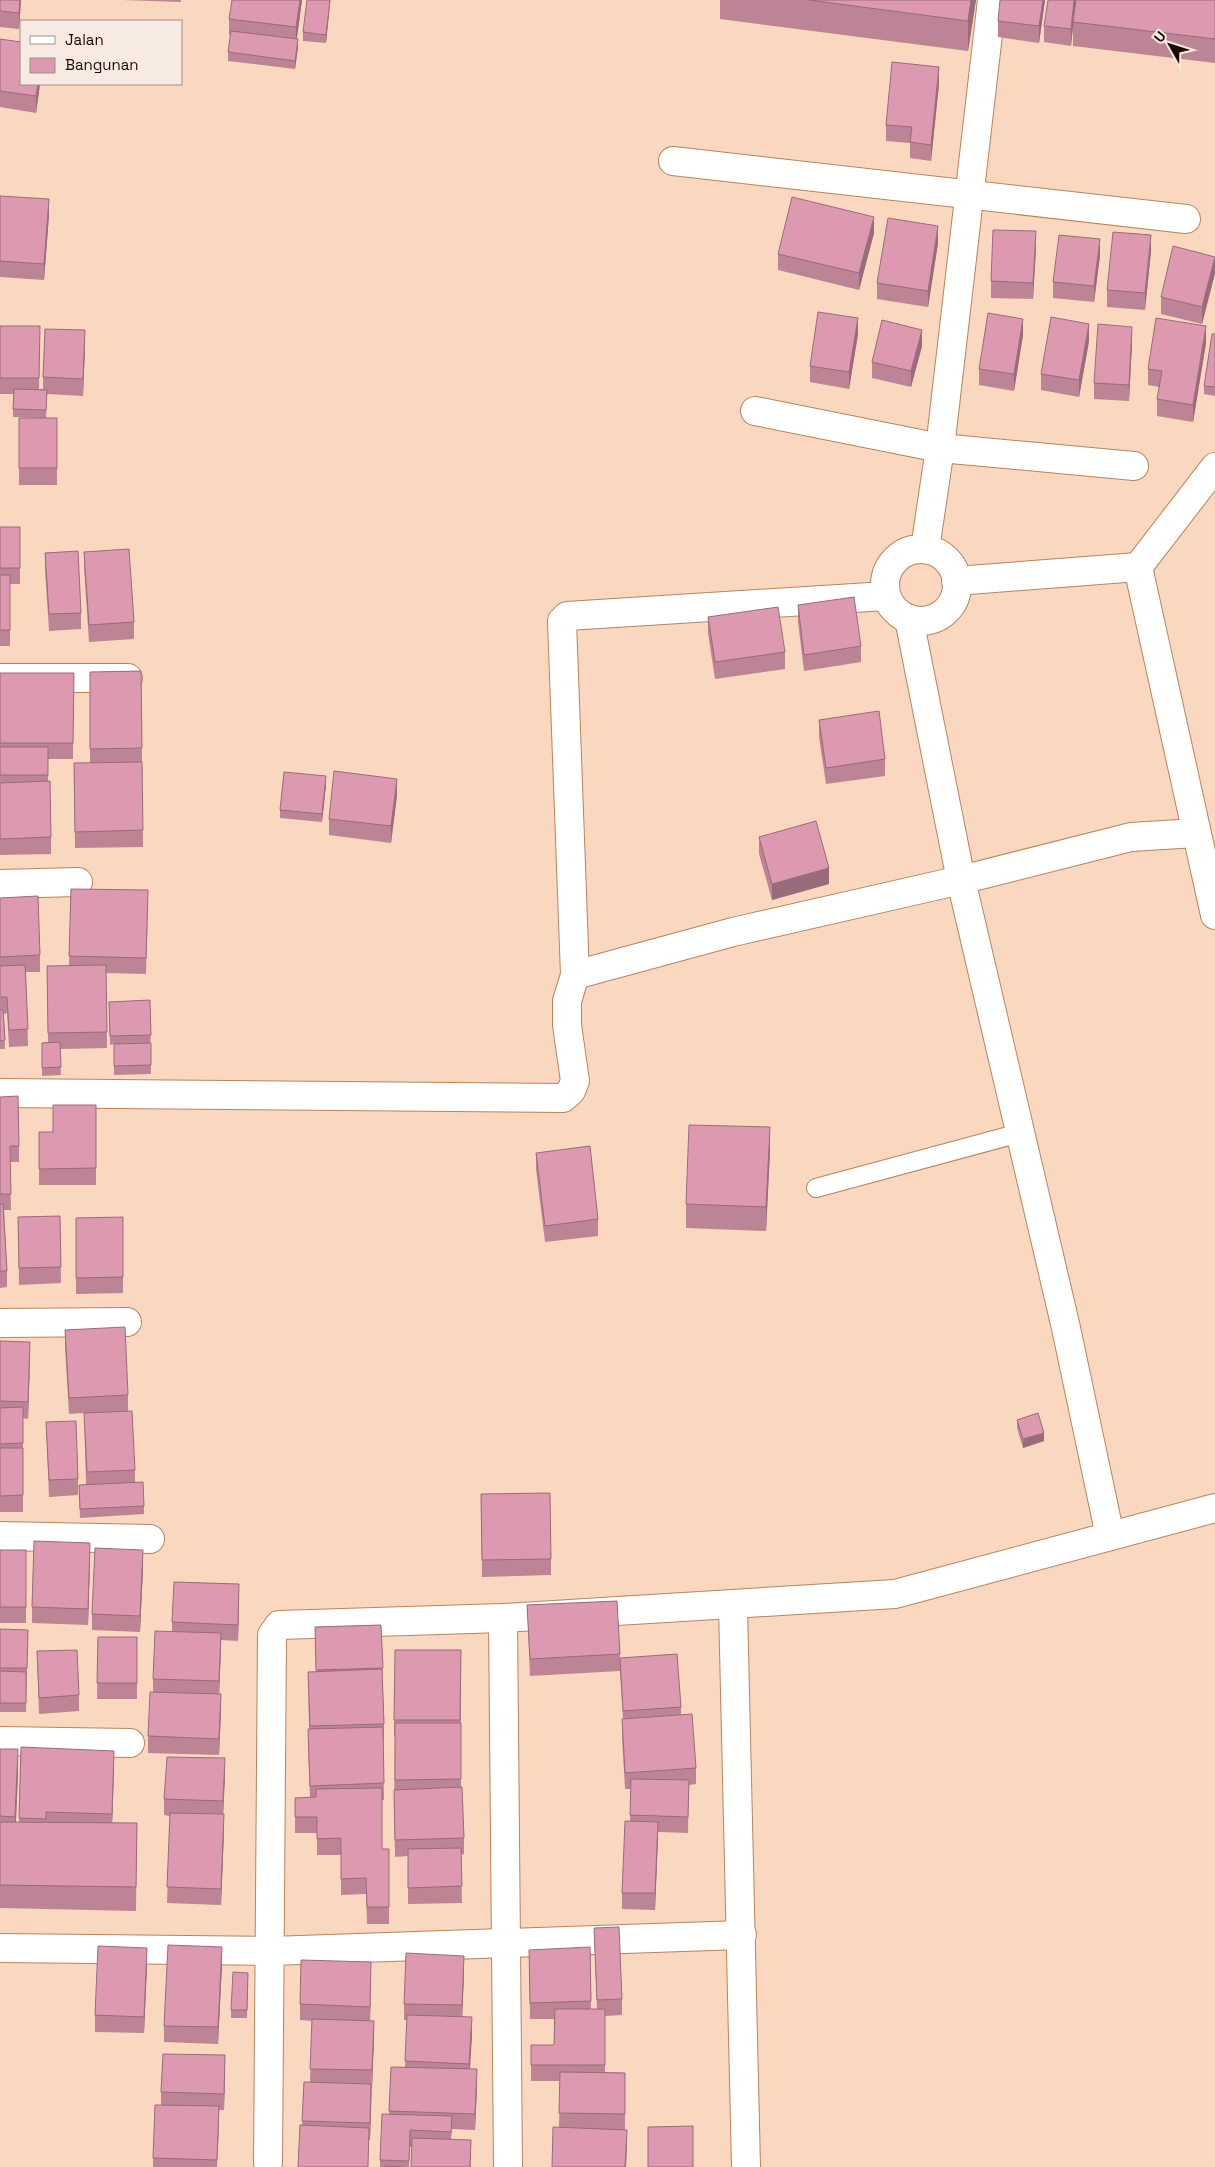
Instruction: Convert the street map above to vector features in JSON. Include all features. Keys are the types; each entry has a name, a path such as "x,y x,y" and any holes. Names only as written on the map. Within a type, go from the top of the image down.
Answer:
{"street":[{"path":"925,550 940,448 971,194 992,0"},
{"path":"673,161 1186,219"},
{"path":"755,411 940,448 1134,466"},
{"path":"956,581 1138,567 1215,467"},
{"path":"913,550 925,550 947,560 956,581 951,604 943,613 933,619 909,620 895,610 886,596 887,573 893,563 902,555 913,550"},
{"path":"1138,567 1215,915"},
{"path":"0,1093 563,1098 571,1091 575,1081 567,1025 568,1001 575,975 562,621 567,616 886,596"},
{"path":"909,620 961,880 1066,1328 1110,1536"},
{"path":"0,678 137,678"},
{"path":"575,975 733,932 961,880 1130,837 1196,833"},
{"path":"0,884 78,882"},
{"path":"0,1323 127,1322"},
{"path":"268,2162 272,1635 279,1625 503,1618 733,1606 895,1594 1215,1508"},
{"path":"0,1536 150,1539"},
{"path":"733,1606 746,2167"},
{"path":"503,1618 508,2167"},
{"path":"0,1741 130,1743"},
{"path":"0,1948 271,1951 742,1935"}],"lane":[{"path":"816,1188 1020,1133"}],"building":[{"path":"0,0 20,0 19,13 0,11"},
{"path":"232,0 300,0 296,27 229,19"},
{"path":"307,0 330,0 326,35 303,32"},
{"path":"809,0 971,0 968,21"},
{"path":"1000,0 1043,0 1039,26 998,21"},
{"path":"1048,0 1074,0 1071,29 1044,26"},
{"path":"1076,0 1215,0 1215,39 1073,22"},
{"path":"231,31 298,39 295,61 228,52"},
{"path":"0,39 20,42 20,85 38,85 36,96 0,91"},
{"path":"892,62 939,67 931,145 910,142 912,127 886,125"},
{"path":"0,196 49,199 44,264 0,261"},
{"path":"792,197 874,217 859,273 778,254"},
{"path":"888,218 938,226 928,291 877,283"},
{"path":"993,230 1036,231 1033,283 991,281"},
{"path":"1113,232 1151,235 1145,293 1107,290"},
{"path":"1059,235 1100,239 1094,286 1053,282"},
{"path":"1173,246 1215,257 1202,307 1161,297"},
{"path":"818,312 858,318 849,372 810,366"},
{"path":"988,313 1023,319 1014,374 979,369"},
{"path":"1051,317 1089,324 1079,380 1041,374"},
{"path":"1156,318 1206,326 1193,405 1157,399 1162,371 1148,369"},
{"path":"882,320 922,330 911,371 872,362"},
{"path":"1098,324 1132,327 1129,385 1094,383"},
{"path":"0,326 40,326 39,378 0,378"},
{"path":"45,329 85,330 83,379 43,377"},
{"path":"1212,334 1215,334 1215,387 1204,386"},
{"path":"14,389 47,390 46,410 13,409"},
{"path":"19,418 57,418 57,468 19,468"},
{"path":"0,527 20,527 20,568 0,568"},
{"path":"129,549 134,622 89,625 84,552"},
{"path":"78,551 81,613 49,614 45,553"},
{"path":"0,575 10,575 10,630 0,630"},
{"path":"854,597 861,646 804,655 798,605"},
{"path":"778,607 785,652 715,662 708,617"},
{"path":"141,671 142,748 90,749 90,672"},
{"path":"0,673 74,673 73,743 0,743"},
{"path":"879,711 885,759 826,768 819,720"},
{"path":"0,747 48,747 48,775 0,775"},
{"path":"142,762 143,830 75,832 74,763"},
{"path":"334,771 397,779 391,826 329,819"},
{"path":"284,772 326,776 322,814 280,810"},
{"path":"50,781 51,837 0,839 0,783"},
{"path":"816,821 829,868 772,884 759,837"},
{"path":"71,889 148,890 146,958 69,956"},
{"path":"38,896 40,955 0,957 0,898"},
{"path":"25,965 28,1029 9,1030 7,997 0,997 0,966"},
{"path":"106,965 107,1032 48,1033 47,966"},
{"path":"150,1000 151,1035 110,1036 109,1002"},
{"path":"0,1010 3,1010 5,1040 0,1041"},
{"path":"60,1042 61,1067 42,1068 42,1043"},
{"path":"151,1043 151,1065 114,1066 114,1044"},
{"path":"18,1096 19,1146 10,1146 11,1194 0,1194 0,1097"},
{"path":"53,1105 96,1105 96,1168 39,1169 39,1132 53,1132"},
{"path":"689,1125 770,1127 766,1207 686,1204"},
{"path":"590,1146 598,1219 545,1226 536,1153"},
{"path":"0,1204 3,1204 7,1271 0,1271"},
{"path":"60,1216 61,1267 19,1268 18,1217"},
{"path":"123,1217 123,1277 76,1278 76,1218"},
{"path":"125,1327 128,1395 69,1398 65,1330"},
{"path":"0,1341 30,1342 28,1402 0,1401"},
{"path":"23,1407 23,1443 0,1444 0,1408"},
{"path":"132,1411 135,1470 87,1472 84,1413"},
{"path":"1038,1413 1044,1433 1023,1439 1017,1420"},
{"path":"76,1421 78,1479 49,1480 46,1422"},
{"path":"0,1448 23,1448 23,1495 0,1496"},
{"path":"143,1482 144,1506 80,1509 79,1485"},
{"path":"550,1493 551,1559 482,1560 481,1494"},
{"path":"34,1541 90,1543 88,1609 32,1607"},
{"path":"95,1548 143,1550 140,1616 92,1614"},
{"path":"0,1550 26,1550 26,1607 0,1607"},
{"path":"174,1582 239,1584 238,1625 172,1622"},
{"path":"617,1601 620,1654 530,1659 527,1605"},
{"path":"381,1625 383,1668 316,1670 315,1627"},
{"path":"0,1629 28,1630 27,1668 0,1668"},
{"path":"155,1631 221,1633 219,1681 153,1679"},
{"path":"98,1637 137,1637 137,1683 97,1683"},
{"path":"77,1650 79,1695 39,1698 37,1651"},
{"path":"395,1650 461,1650 460,1720 394,1720"},
{"path":"677,1654 681,1707 623,1711 620,1658"},
{"path":"382,1669 384,1724 310,1726 308,1672"},
{"path":"0,1671 26,1672 26,1703 0,1703"},
{"path":"150,1692 221,1694 219,1739 148,1736"},
{"path":"692,1714 696,1768 625,1773 622,1719"},
{"path":"395,1723 461,1723 461,1779 395,1780"},
{"path":"383,1727 384,1783 310,1786 308,1729"},
{"path":"21,1747 114,1751 112,1814 46,1812 46,1819 19,1818"},
{"path":"0,1749 18,1749 15,1817 0,1816"},
{"path":"167,1757 225,1758 223,1801 164,1799"},
{"path":"631,1779 689,1780 688,1817 630,1815"},
{"path":"462,1787 464,1838 395,1840 394,1790"},
{"path":"382,1788 382,1849 389,1849 389,1907 367,1907 366,1878 341,1879 341,1838 317,1839 317,1817 295,1817 295,1798 316,1797 316,1789"},
{"path":"170,1813 224,1814 221,1889 167,1887"},
{"path":"625,1821 658,1822 655,1893 622,1893"},
{"path":"0,1822 137,1823 136,1887 0,1885"},
{"path":"461,1848 462,1886 408,1888 408,1849"},
{"path":"619,1927 622,1999 597,2000 594,1928"},
{"path":"168,1945 222,1947 218,2027 164,2026"},
{"path":"98,1946 147,1948 144,2017 95,2015"},
{"path":"590,1947 591,2001 530,2003 529,1950"},
{"path":"406,1953 464,1956 462,2005 404,2004"},
{"path":"301,1960 371,1962 370,2007 300,2004"},
{"path":"233,1972 248,1973 247,2010 231,2010"},
{"path":"555,2009 605,2009 605,2065 531,2065 531,2045 554,2045"},
{"path":"407,2015 472,2017 469,2064 405,2061"},
{"path":"312,2019 374,2021 372,2070 310,2069"},
{"path":"163,2054 225,2055 224,2094 161,2092"},
{"path":"391,2067 477,2069 475,2114 389,2111"},
{"path":"560,2072 625,2073 625,2114 559,2113"},
{"path":"304,2082 371,2084 370,2123 302,2121"},
{"path":"155,2105 219,2106 217,2160 153,2158"},
{"path":"382,2114 452,2116 451,2132 410,2130 409,2161 380,2160"},
{"path":"300,2125 369,2128 368,2167 298,2167"},
{"path":"693,2126 693,2167 648,2167 648,2127"},
{"path":"553,2127 627,2130 625,2167 552,2167"},
{"path":"412,2138 471,2140 470,2167 411,2167"}]}
